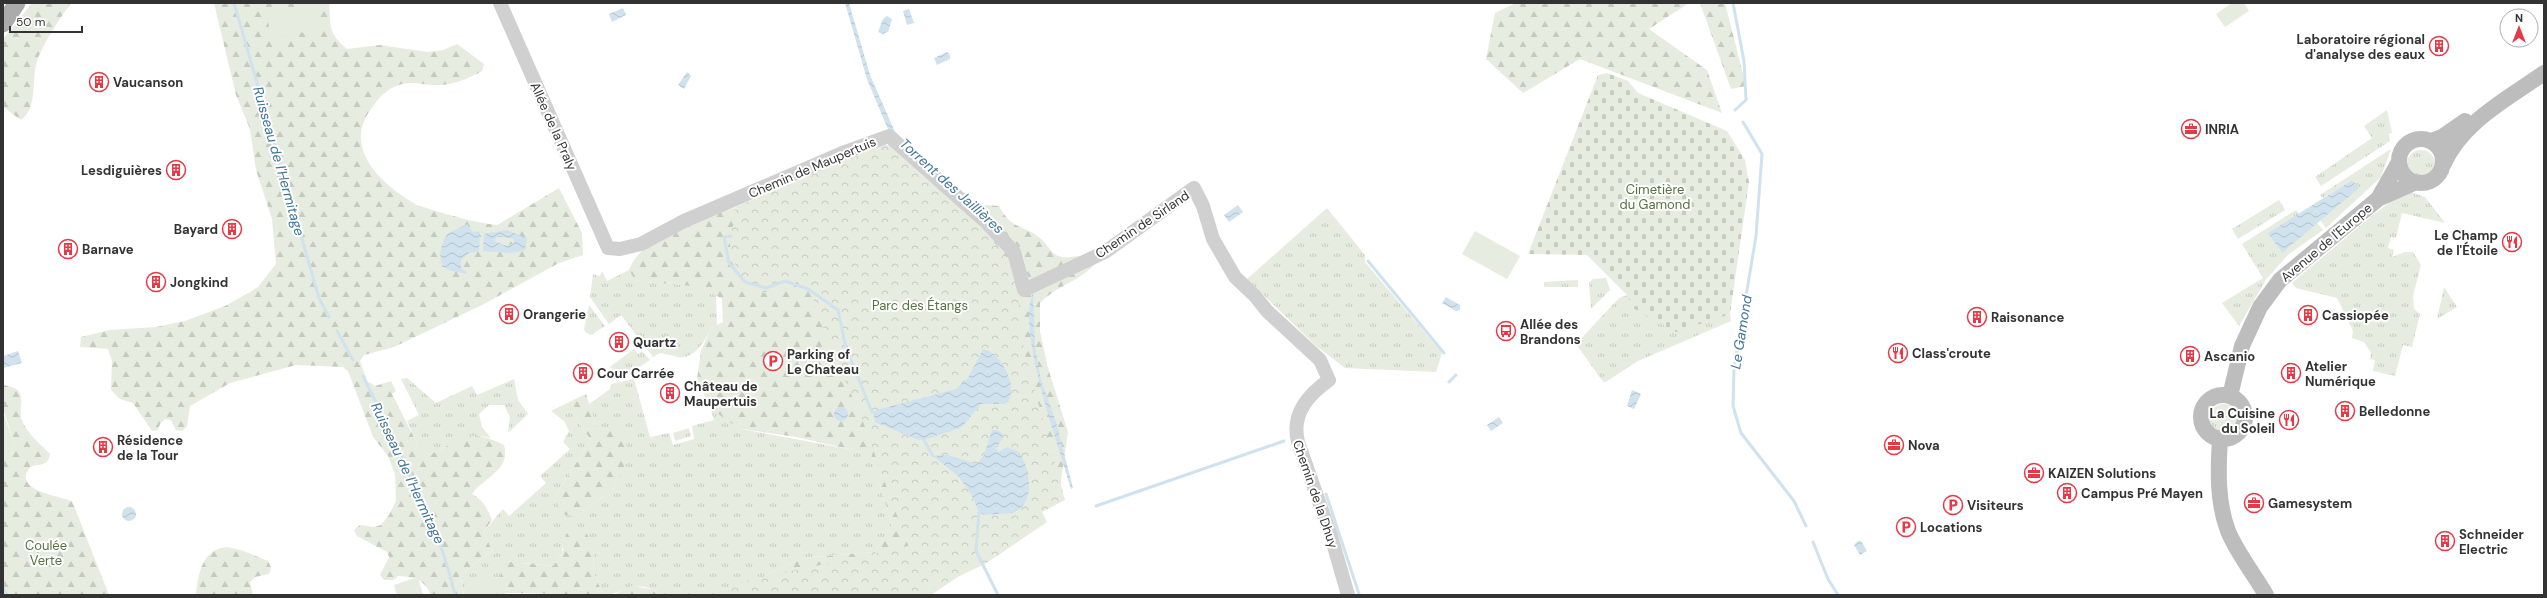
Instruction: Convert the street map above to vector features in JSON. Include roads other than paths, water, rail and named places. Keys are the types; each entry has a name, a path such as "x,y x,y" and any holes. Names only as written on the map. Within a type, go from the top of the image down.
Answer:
{"main road":[{"path":"3,24 12,8"},
{"path":"2430,141 2442,136 2544,63"},
{"path":"2443,165 2441,151 2430,141 2424,139 2410,142 2401,152 2399,162 2401,171 2414,183 2422,184 2435,178 2443,165 2456,140 2508,96 2544,73"},
{"name":"Avenue de l'Europe","path":"2378,199 2399,162"},
{"name":"Avenue de l'Europe","path":"2230,396 2242,346 2260,307 2291,270 2378,199 2414,183"},
{"path":"2230,396 2242,405 2245,412 2244,426 2234,437 2220,439 2205,430 2201,417 2203,409 2214,397 2230,396"},
{"path":"2220,439 2217,471 2221,507 2228,532 2266,595"}],"street":[{"name":"Allée de la Praly","path":"500,3 608,248"},
{"name":"Chemin de Maupertuis","path":"608,248 620,249 641,244 684,221 845,152 889,136 986,222 1014,252 1028,288"},
{"name":"Chemin de Sirland","path":"1028,288 1105,252 1194,188 1203,206 1214,238 1235,277 1254,294 1267,311 1320,360 1329,380"},
{"name":"Chemin de la Dhuy","path":"1329,380 1311,393 1302,407 1296,429 1298,442 1333,543 1348,595"}],"water":[{"name":"Torrent des Jaillières","path":"845,3 849,3 870,75 895,132 984,211 1022,256 1030,283 1022,266 890,134 867,79"},
{"path":"623,8 626,15 612,22 609,14"},
{"path":"909,9 914,23 907,25 903,11"},
{"path":"887,16 892,19 888,32 883,34 878,32 883,19"},
{"path":"947,52 950,55 950,59 937,65 934,58"},
{"path":"687,72 691,76 684,89 678,85"},
{"path":"2352,180 2359,188 2282,253 2268,233"},
{"path":"1238,205 1243,212 1229,222 1224,215"},
{"path":"467,224 472,231 480,233 479,251 469,253 461,260 461,268 467,272 465,274 447,269 443,266 440,257 443,242 447,234"},
{"path":"507,230 527,238 525,250 511,253 483,251 484,234","holes":["499,236 514,239 514,243 507,246 494,240"]},
{"path":"1033,292 1035,347 1041,380 1056,422 1073,488 1071,489 1049,418 1034,360 1030,333 1029,310"},
{"path":"1446,297 1460,305 1460,310 1456,311 1442,303"},
{"path":"983,349 996,357 1007,373 1011,390 1010,398 1005,404 981,404 962,427 924,440 916,439 875,422 873,411 956,389 968,378"},
{"path":"18,351 22,363 3,368 3,356"},
{"path":"1632,390 1641,394 1634,409 1627,406"},
{"path":"841,407 846,409 848,414 846,419 841,421 836,419 834,414 836,409"},
{"path":"1499,417 1503,423 1491,431 1487,425"},
{"path":"992,430 997,430 1003,434 1003,438 996,448 998,452 1007,447 1019,452 1026,467 1029,485 1025,502 1020,509 1012,513 984,515 979,512 971,494 959,477 933,456 948,455 977,464 984,455"},
{"path":"129,507 134,509 136,514 134,519 129,521 124,519 122,514 124,509"},
{"path":"1858,541 1861,541 1867,551 1860,555 1854,545"}],"waterway":[{"name":"Ruisseau de l'Hermitage","path":"234,3 319,298 329,317"},
{"name":"Le Gamond","path":"1733,3 1744,61 1746,100 1735,110"},
{"name":"Le Gamond","path":"1743,122 1762,154 1756,236 1734,369 1733,406 1741,433 1794,501 1806,526"},
{"path":"731,236 724,237 729,263 745,282 766,288 785,281 808,289 838,310 846,348 872,412"},
{"path":"1368,261 1444,353"},
{"name":"Ruisseau de l'Hermitage","path":"337,331 353,360"},
{"path":"1449,382 1456,375"},
{"name":"Ruisseau de l'Hermitage","path":"363,376 427,510 438,538 455,595"},
{"path":"924,440 933,456"},
{"path":"1096,506 1284,441"},
{"path":"1326,494 1359,594"},
{"path":"979,512 976,551 998,595"},
{"name":"Le Gamond","path":"1813,542 1828,579 1838,595"},
{"path":"3,588 7,595"}],"place":[{"name":"Laboratoire régional d'analyse des eaux","path":"2439,46"},
{"name":"Vaucanson","path":"99,82"},
{"name":"INRIA","path":"2191,129"},
{"name":"Lesdiguières","path":"176,170"},
{"name":"Bayard","path":"232,229"},
{"name":"Le Champ de l'Étoile","path":"2512,242"},
{"name":"Barnave","path":"68,249"},
{"name":"Jongkind","path":"156,282"},
{"name":"Orangerie","path":"509,314"},
{"name":"Cassiopée","path":"2308,315"},
{"name":"Raisonance","path":"1977,317"},
{"name":"Allée des Brandons","path":"1506,331"},
{"name":"Quartz","path":"619,342"},
{"name":"Class'croute","path":"1898,353"},
{"name":"Ascanio","path":"2190,356"},
{"name":"Parking of Le Chateau","path":"773,361"},
{"name":"Cour Carrée","path":"583,373"},
{"name":"Atelier Numérique","path":"2291,373"},
{"name":"Château de Maupertuis","path":"670,393"},
{"name":"Belledonne","path":"2345,411"},
{"name":"La Cuisine du Soleil","path":"2289,420"},
{"name":"Nova","path":"1894,445"},
{"name":"Résidence de la Tour","path":"103,447"},
{"name":"KAIZEN Solutions","path":"2034,473"},
{"name":"Campus Pré Mayen","path":"2067,493"},
{"name":"Gamesystem","path":"2254,503"},
{"name":"Visiteurs","path":"1953,505"},
{"name":"Locations","path":"1906,527"},
{"name":"Schneider Electric","path":"2445,541"}],"park label":[{"name":"Cimetière du Gamond","path":"1655,196"},
{"name":"Parc des Étangs","path":"920,305"},
{"name":"Coulée Verte","path":"46,552"}]}
